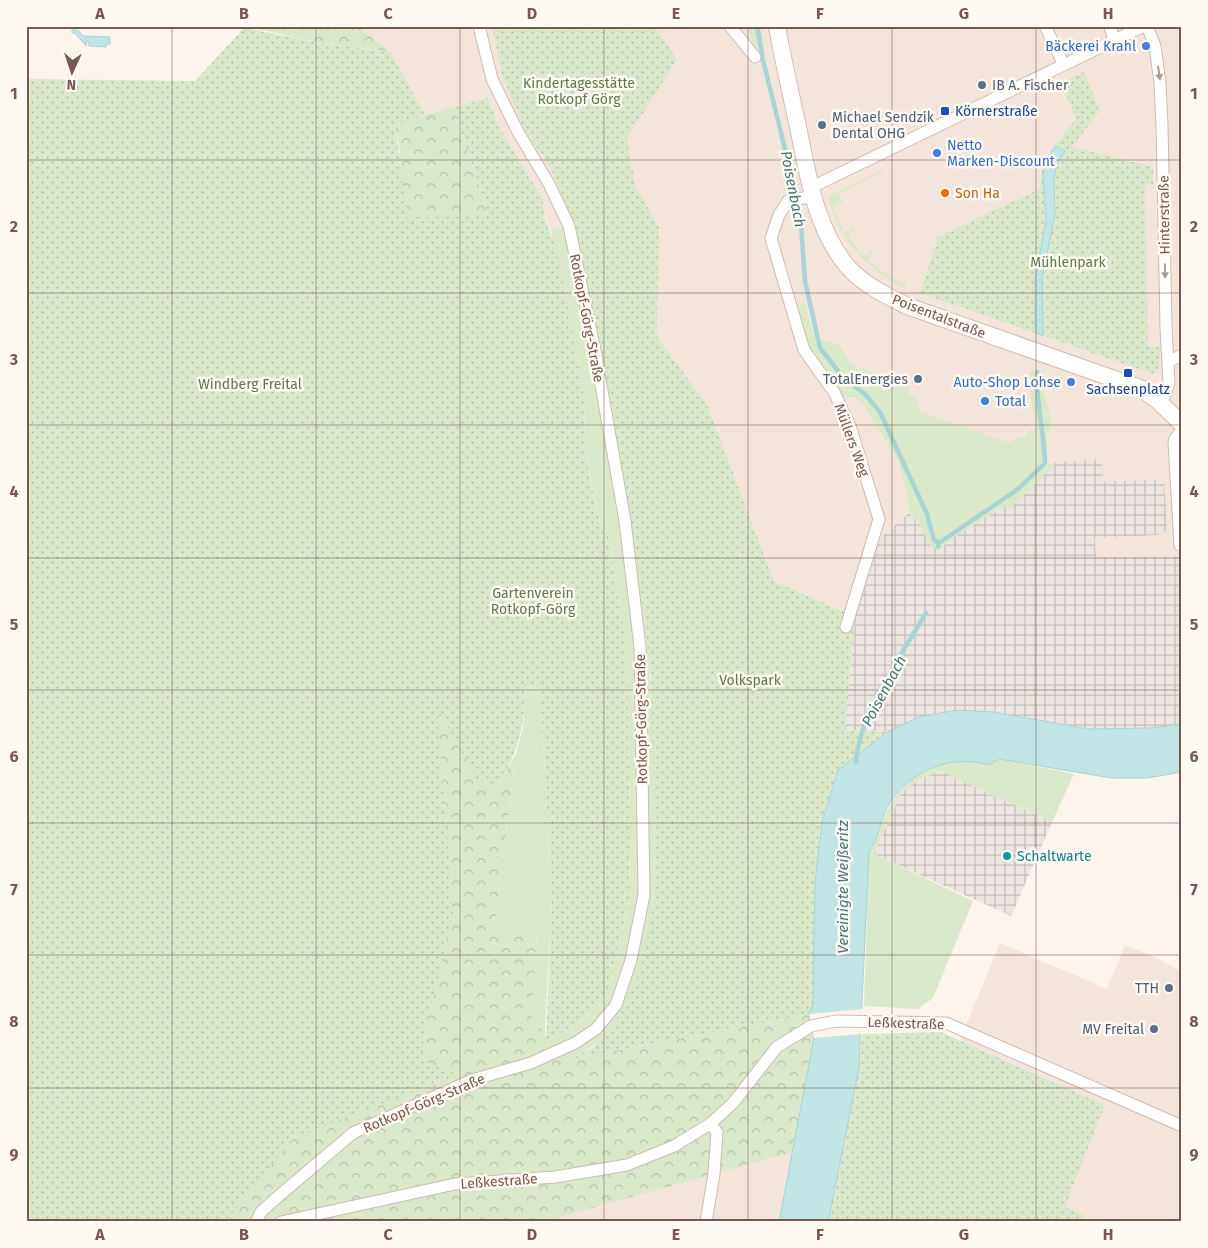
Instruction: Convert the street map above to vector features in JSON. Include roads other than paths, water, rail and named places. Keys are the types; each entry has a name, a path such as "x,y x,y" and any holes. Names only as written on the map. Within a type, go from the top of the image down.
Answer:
{"main road":[{"name":"Poisentalstraße","path":"777,26 805,195 827,237 849,268 880,293 907,306 1140,388 1158,401 1182,424"}],"street":[{"name":"Rotkopf-Görg-Straße","path":"256,1222 261,1212 274,1200 353,1134 472,1080 531,1063 575,1043 596,1029 616,1005 631,960 644,895 640,647 625,520 595,351 569,226 550,184 518,132 492,79 479,26"},
{"path":"730,26 755,57"},
{"path":"1045,26 1064,65"},
{"path":"1110,26 1114,41"},
{"path":"805,195 1146,26"},
{"name":"Hinterstraße","path":"1146,26 1154,41 1160,83 1169,383 1165,394 1158,401"},
{"name":"Müllers Weg","path":"805,195 788,201 779,215 772,238 804,350 834,392 850,426 879,519 846,627"},
{"path":"1168,362 1182,355"},
{"path":"1182,430 1174,443 1180,545 1182,545"},
{"name":"Leßkestraße","path":"281,1222 455,1184 555,1177 627,1165 674,1146 710,1124 733,1103 777,1047 812,1026 836,1021 946,1023 1182,1126"},
{"path":"706,1222 714,1174 717,1132 710,1124"}],"water":[{"path":"72,30 78,30 83,36 110,37 110,44 106,44 106,47 89,46 87,41 86,46 75,33 72,33"},
{"path":"1055,146 1065,151 1056,166 1054,179 1055,216 1042,277 1043,336 1035,333 1035,278 1046,221 1043,175 1045,162"},
{"name":"Vereinigte Weißeritz","path":"957,710 993,712 1088,729 1152,728 1182,724 1182,772 1147,778 1111,778 999,759 989,765 974,762 958,762 943,764 929,769 915,777 893,798 885,812 876,838 869,851 859,1068 828,1222 779,1222 814,1038 809,1014 813,1004 815,882 822,822 838,770 887,732 919,717"}],"waterway":[{"name":"Poisenbach","path":"757,26 763,60 800,210 805,281 820,348 842,376"},
{"path":"939,543 1018,489 1045,463 1037,372"},
{"name":"Poisenbach","path":"855,387 864,393 880,412 927,514 934,540 939,543 938,547"},
{"name":"Poisenbach","path":"856,762 859,743 873,704 926,613"}],"place":[{"name":"Bäckerei Krahl","path":"1146,46"},
{"name":"IB A. Fischer","path":"982,85"},
{"name":"Körnerstraße","path":"945,111"},
{"name":"Michael Sendzik Dental OHG","path":"822,125"},
{"name":"Netto Marken-Discount","path":"937,153"},
{"name":"Son Ha","path":"945,193"},
{"name":"Sachsenplatz","path":"1128,373"},
{"name":"TotalEnergies","path":"918,379"},
{"name":"Auto-Shop Lohse","path":"1071,382"},
{"name":"Total","path":"985,401"},
{"name":"Schaltwarte","path":"1007,856"},
{"name":"TTH","path":"1169,988"},
{"name":"MV Freital","path":"1154,1029"}],"park label":[{"name":"Kindertagesstätte Rotkopf Görg","path":"579,92"},
{"name":"Mühlenpark","path":"1068,262"},
{"name":"Windberg Freital","path":"250,384"},
{"name":"Gartenverein Rotkopf-Görg","path":"533,602"},
{"name":"Volkspark","path":"750,680"}]}
